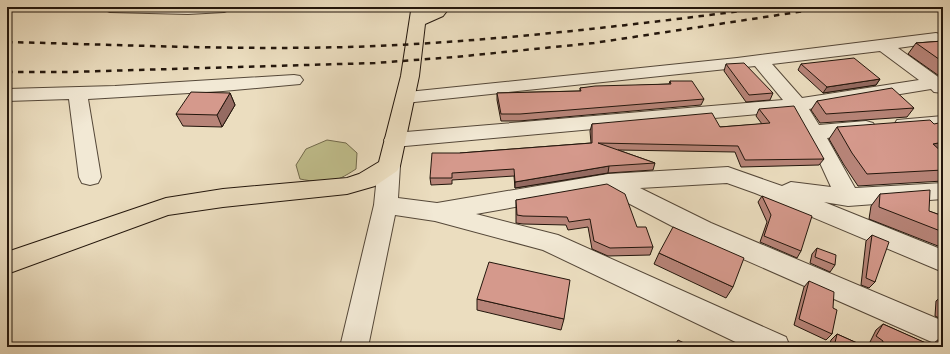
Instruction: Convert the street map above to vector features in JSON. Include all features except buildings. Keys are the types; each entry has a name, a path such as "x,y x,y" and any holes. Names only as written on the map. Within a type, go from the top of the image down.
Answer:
{"highway":[{"path":"7,263 166,207 223,198 347,186 367,180 389,166 410,76 420,14 438,13 442,7"}],"street":[{"path":"110,7 188,9 224,7"},
{"path":"405,97 629,76 884,46 936,38 943,43"},
{"path":"884,46 939,86"},
{"path":"760,61 797,105 825,152 848,197"},
{"path":"7,95 78,94 294,80"},
{"path":"394,140 797,105 939,86"},
{"path":"78,94 90,177"},
{"path":"812,132 943,122"},
{"path":"354,347 386,204 389,166"},
{"path":"435,212 608,182 728,175 763,187 943,261"},
{"path":"608,182 702,230 943,334"},
{"path":"763,187 848,197 943,191"},
{"path":"386,204 435,212 548,242 776,347"}],"shaded area":[{"path":"327,140 346,143 357,153 356,169 341,178 330,182 317,182 300,179 296,165 306,149"}],"railway":[{"path":"7,42 238,48 377,46 525,36 772,7"},
{"path":"7,72 69,72 375,63 455,57 594,43 831,7"}]}
